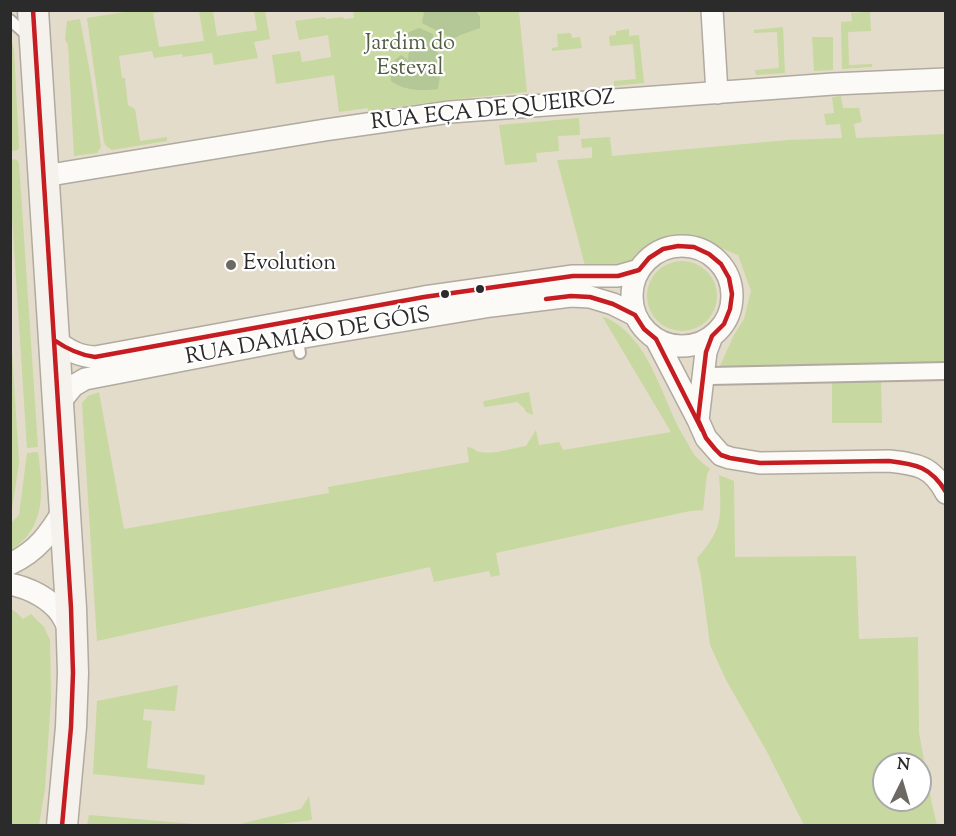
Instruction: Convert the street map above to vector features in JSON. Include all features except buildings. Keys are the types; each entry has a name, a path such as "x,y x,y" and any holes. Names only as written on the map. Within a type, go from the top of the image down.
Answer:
{"main road":[{"path":"33,10 72,635 71,728 62,825"}],"street":[{"path":"712,10 717,93"},
{"name":"RUA EÇA DE QUEIROZ","path":"44,176 450,112 833,84 945,79"},
{"path":"678,246 694,247 709,254 721,264 729,278 732,294 730,309 724,324 712,336 699,343 685,346 670,345 656,339 644,329 635,315 632,300 633,284 639,270 649,258 663,249 678,246"},
{"name":"RUA DAMIÃO DE GÓIS","path":"54,339 71,352 95,357 298,337 424,297 573,276 618,276 639,270"},
{"name":"RUA DAMIÃO DE GÓIS","path":"59,403 73,386 85,379 298,337 491,306 571,296 590,297 613,304 635,315"},
{"path":"698,420 706,352 712,336"},
{"path":"656,339 706,438 721,455 760,463 889,461 909,463 927,469 940,483 945,494"},
{"path":"710,376 945,371"},
{"path":"10,564 38,547 49,535 65,507"},
{"path":"10,584 45,598 60,613 72,635"}],"lane":[{"path":"10,20 35,44"}],"green space":[{"name":"Jardim do Esteval","path":"353,10 519,11 527,92 368,111 368,108 339,112 334,75 276,84 272,55 300,51 302,62 331,57 328,35 299,40 295,21 325,17 326,19 354,18"},
{"path":"428,10 476,11 480,17 480,28 453,39 422,23 424,12"},
{"path":"131,11 168,11 153,13 159,47 204,41 199,11 213,11 217,36 257,30 254,11 265,11 270,39 254,42 258,58 214,65 212,53 154,58 152,51 119,56 122,78 125,78 128,105 135,109 140,141 167,137 167,141 112,150 104,142 87,18"},
{"path":"870,12 871,31 848,32 849,65 872,64 872,67 842,69 841,22 852,21 851,13"},
{"path":"80,19 101,147 97,153 74,156 68,45 65,39 67,21"},
{"path":"783,27 785,73 756,75 755,70 779,68 777,32 754,33 754,30"},
{"path":"419,28 433,34 433,48 440,62 438,89 414,90 391,81 390,64 401,55 408,60 407,33"},
{"path":"629,29 629,36 639,35 644,83 614,86 614,81 636,79 633,44 610,46 609,36 616,35 616,31"},
{"path":"571,33 572,38 580,37 582,48 552,51 552,48 558,47 557,34"},
{"path":"812,37 833,37 833,70 814,71"},
{"path":"11,40 14,49 19,147 18,150 11,151"},
{"path":"841,96 843,108 859,108 862,122 854,124 856,138 945,134 945,366 719,368 744,319 751,291 738,255 692,236 658,239 627,265 587,273 557,160 592,158 592,147 582,148 581,139 610,137 612,156 788,140 842,138 840,124 826,125 824,114 834,113 832,97"},
{"path":"579,118 580,135 558,136 559,151 536,153 537,162 505,165 499,125"},
{"path":"11,159 19,163 38,447 27,448 11,202"},
{"path":"682,261 701,267 711,277 717,296 711,315 701,325 682,331 663,325 653,315 647,296 653,277 663,267"},
{"path":"602,316 618,325 632,337 643,352 691,450 710,469 707,474 703,510 496,553 500,575 491,577 489,571 434,582 430,567 97,641 82,403 88,396 99,392 124,529 329,493 328,487 469,462 467,447 491,453 526,446 536,430 539,445 559,442 563,450 671,432"},
{"path":"11,335 19,463 11,511"},
{"path":"881,381 882,423 832,423 832,382"},
{"path":"529,392 533,415 526,412 517,402 486,407 483,403 484,401"},
{"path":"38,452 41,493 37,519 23,541 11,550 11,523 19,515 27,453"},
{"path":"719,475 734,481 735,557 856,556 859,639 918,637 919,733 922,752 872,752 872,812 932,812 932,804 937,825 804,825 766,750 726,680 710,645 697,558 712,539 718,525"},
{"path":"11,609 23,619 31,614 44,627 50,640 51,698 45,789 39,825 11,825"},
{"path":"178,685 175,711 144,709 143,720 152,721 147,768 205,775 204,785 93,774 97,701"},
{"path":"309,796 312,820 272,825 236,825 301,809"},
{"path":"89,815 207,825 87,825"}],"transit line":[{"path":"33,10 71,608 73,673 71,727 62,826"},
{"path":"54,340 73,351 95,357 424,297 573,276 618,276 639,270 649,258 663,249 678,246 694,247 709,254 721,264 729,278 732,294 730,309 724,324 712,336 706,352 698,420 706,438 721,455 760,463 899,462 922,468 935,477 946,492"},
{"path":"546,299 571,296 590,297 613,304 635,315 644,329 656,339 702,430"}],"place":[{"name":"Evolution","path":"231,265"}]}
